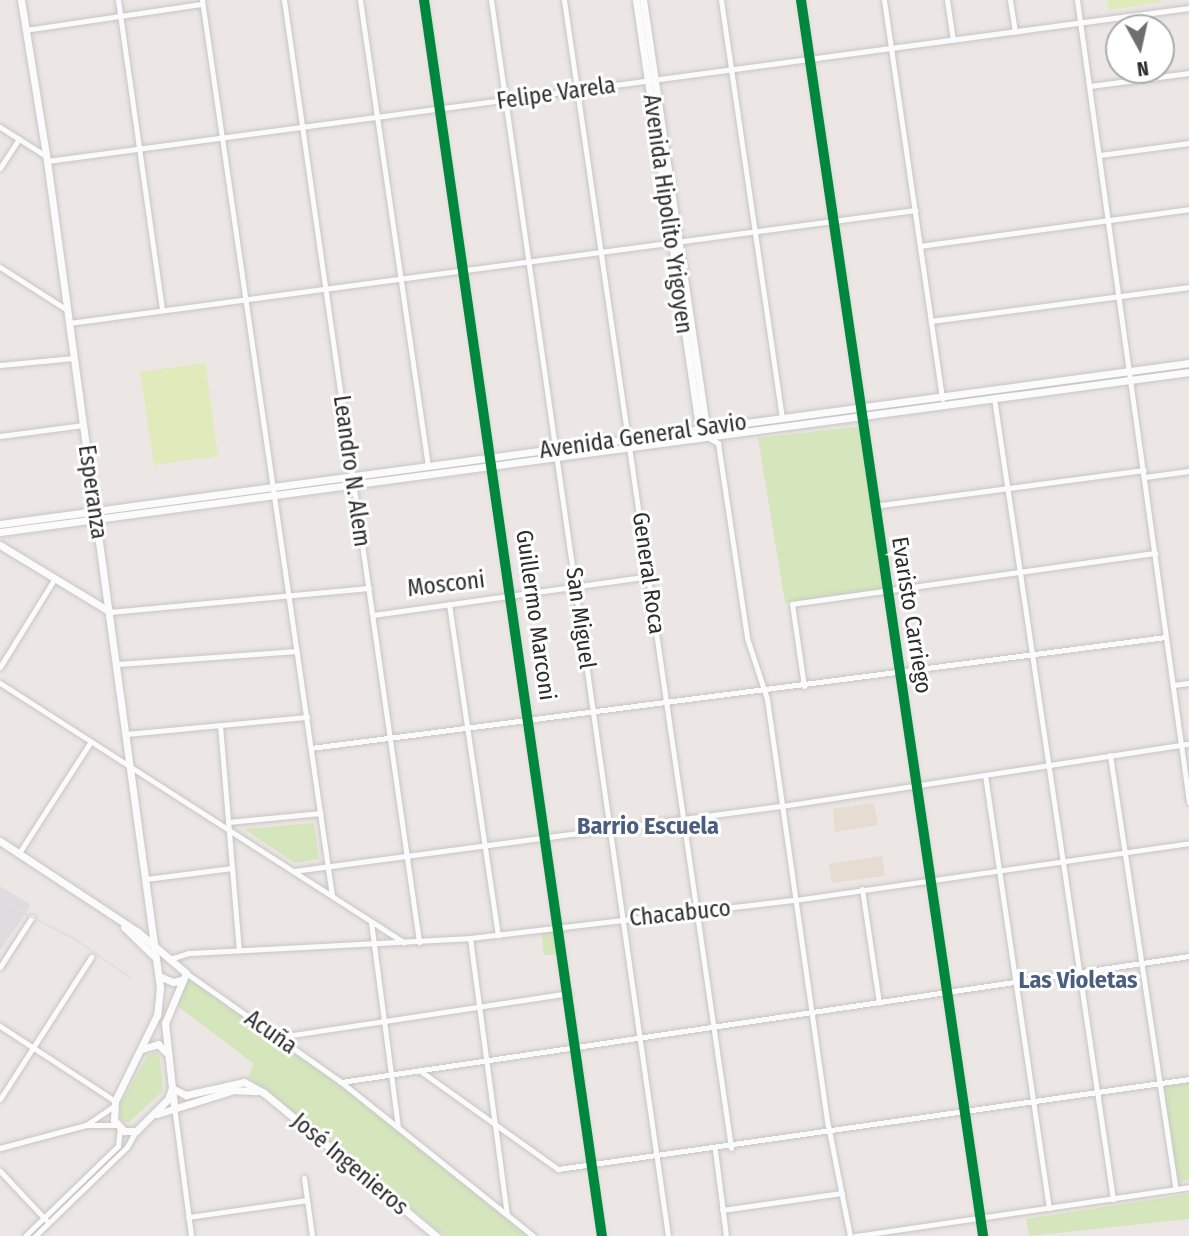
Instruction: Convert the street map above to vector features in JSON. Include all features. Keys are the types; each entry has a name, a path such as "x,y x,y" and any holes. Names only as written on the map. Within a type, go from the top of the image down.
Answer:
{"main road":[{"name":"Esperanza","path":"20,0 47,159 160,986 159,1009 115,1103"},
{"name":"Avenida Hipolito Yrigoyen","path":"636,0 651,80 702,428 707,437"},
{"name":"Avenida Hipolito Yrigoyen","path":"643,0 651,80"},
{"name":"Avenida General Savio","path":"97,514 275,496 559,458 861,415 942,400 1189,363"},
{"name":"Avenida General Savio","path":"97,514 273,486 782,416 860,406 994,398 1189,372"},
{"path":"0,524 97,514"},
{"path":"0,532 97,514"},
{"path":"0,545 110,612"},
{"name":"Acuña","path":"0,841 154,945 184,977"},
{"path":"99,906 156,959"},
{"path":"170,960 158,973 173,982 184,977"},
{"path":"174,1107 167,1053 167,1015 184,977"},
{"path":"140,1051 152,1044 167,1053"},
{"name":"José Ingenieros","path":"172,1088 186,1095 244,1082 264,1093 436,1236"},
{"path":"115,1103 118,1126 136,1131 151,1117 172,1088"},
{"path":"151,1117 174,1107 234,1090 264,1093"}],"street":[{"path":"118,0 162,310"},
{"name":"Leandro N. Alem","path":"284,0 392,738 419,942"},
{"path":"360,0 428,466"},
{"name":"Guillermo Marconi","path":"424,0 530,721 602,1236"},
{"name":"San Miguel","path":"491,0 528,262 558,448 668,1236"},
{"name":"General Roca","path":"564,0 625,438 631,448 731,1148"},
{"path":"721,0 782,416"},
{"name":"Evaristo Carriego","path":"801,0 983,1236"},
{"path":"884,0 942,400"},
{"path":"947,0 953,40"},
{"path":"1010,0 1015,32"},
{"path":"1077,0 1189,802"},
{"path":"25,30 202,2 332,896"},
{"name":"Felipe Varela","path":"47,159 139,149 1189,8"},
{"path":"1090,86 1189,73"},
{"path":"0,127 47,159"},
{"path":"0,168 19,139"},
{"path":"1100,155 1189,143"},
{"path":"920,246 1189,209"},
{"path":"69,323 915,210"},
{"path":"0,267 67,310"},
{"path":"931,321 1189,287"},
{"path":"0,365 74,358"},
{"path":"994,398 1113,1199"},
{"path":"0,436 83,425"},
{"path":"707,437 718,443 747,638 765,691 811,1013 850,1236"},
{"path":"874,506 1007,489 1189,471"},
{"path":"804,686 792,604 1155,553"},
{"name":"Mosconi","path":"373,615 650,576"},
{"path":"0,667 55,578"},
{"path":"110,612 369,588"},
{"path":"449,604 498,935"},
{"path":"311,748 667,704 1166,637"},
{"path":"118,664 297,651"},
{"path":"0,683 405,943"},
{"path":"1173,685 1189,683"},
{"path":"126,734 307,717"},
{"path":"220,725 239,950"},
{"path":"19,853 90,743"},
{"path":"294,871 782,806 1189,744"},
{"path":"1110,755 1176,1189"},
{"path":"985,775 1049,1208"},
{"path":"228,822 321,813"},
{"name":"Chacabuco","path":"170,960 239,950 373,947 470,939 795,900 1189,843"},
{"path":"146,879 232,868"},
{"path":"862,889 879,1003"},
{"path":"0,967 32,917"},
{"path":"371,922 398,1128"},
{"path":"470,939 507,1214"},
{"path":"341,1082 486,1058 811,1013 1189,956"},
{"path":"0,1099 91,957"},
{"name":"Acuña","path":"184,977 279,1037 341,1082 533,1236"},
{"path":"279,1037 569,993"},
{"path":"0,1026 115,1103 86,1125"},
{"path":"419,1069 496,1128 558,1170 731,1148 1189,1079"},
{"path":"174,1107 191,1236"},
{"path":"0,1148 86,1125 118,1126 122,1141 46,1220 35,1236"},
{"path":"25,1236 127,1147 136,1131"},
{"path":"715,1150 726,1236"},
{"path":"0,1171 46,1220"},
{"path":"304,1178 312,1236"},
{"path":"855,1236 1189,1187"},
{"path":"722,1210 842,1193"},
{"path":"188,1217 307,1200"}],"shaded area":[{"path":"874,803 878,825 835,832 833,809"},
{"path":"882,856 885,876 832,883 829,864"},
{"path":"0,886 31,905 0,951"}],"green space":[{"path":"1107,0 1160,0 1161,2 1109,10"},
{"path":"205,363 218,456 154,465 140,372"},
{"path":"863,426 887,590 785,603 758,438"},
{"path":"314,823 319,859 295,863 244,829"},
{"path":"559,928 563,954 544,955 541,930"},
{"path":"188,977 349,1092 528,1236 445,1236 248,1077 254,1064 175,1004"},
{"path":"155,1052 160,1057 163,1091 128,1123 121,1120 119,1107 147,1056"},
{"path":"1189,1082 1189,1180 1178,1182 1162,1086"},
{"path":"1189,1194 1189,1219 1029,1236 1026,1219"}],"railway":[{"path":"0,901 73,938 131,978"}],"cycle path":[{"path":"424,0 602,1236"},
{"path":"801,0 983,1236"}],"district":[{"name":"Barrio Escuela","path":"648,827"},
{"name":"Las Violetas","path":"1078,981"}]}
